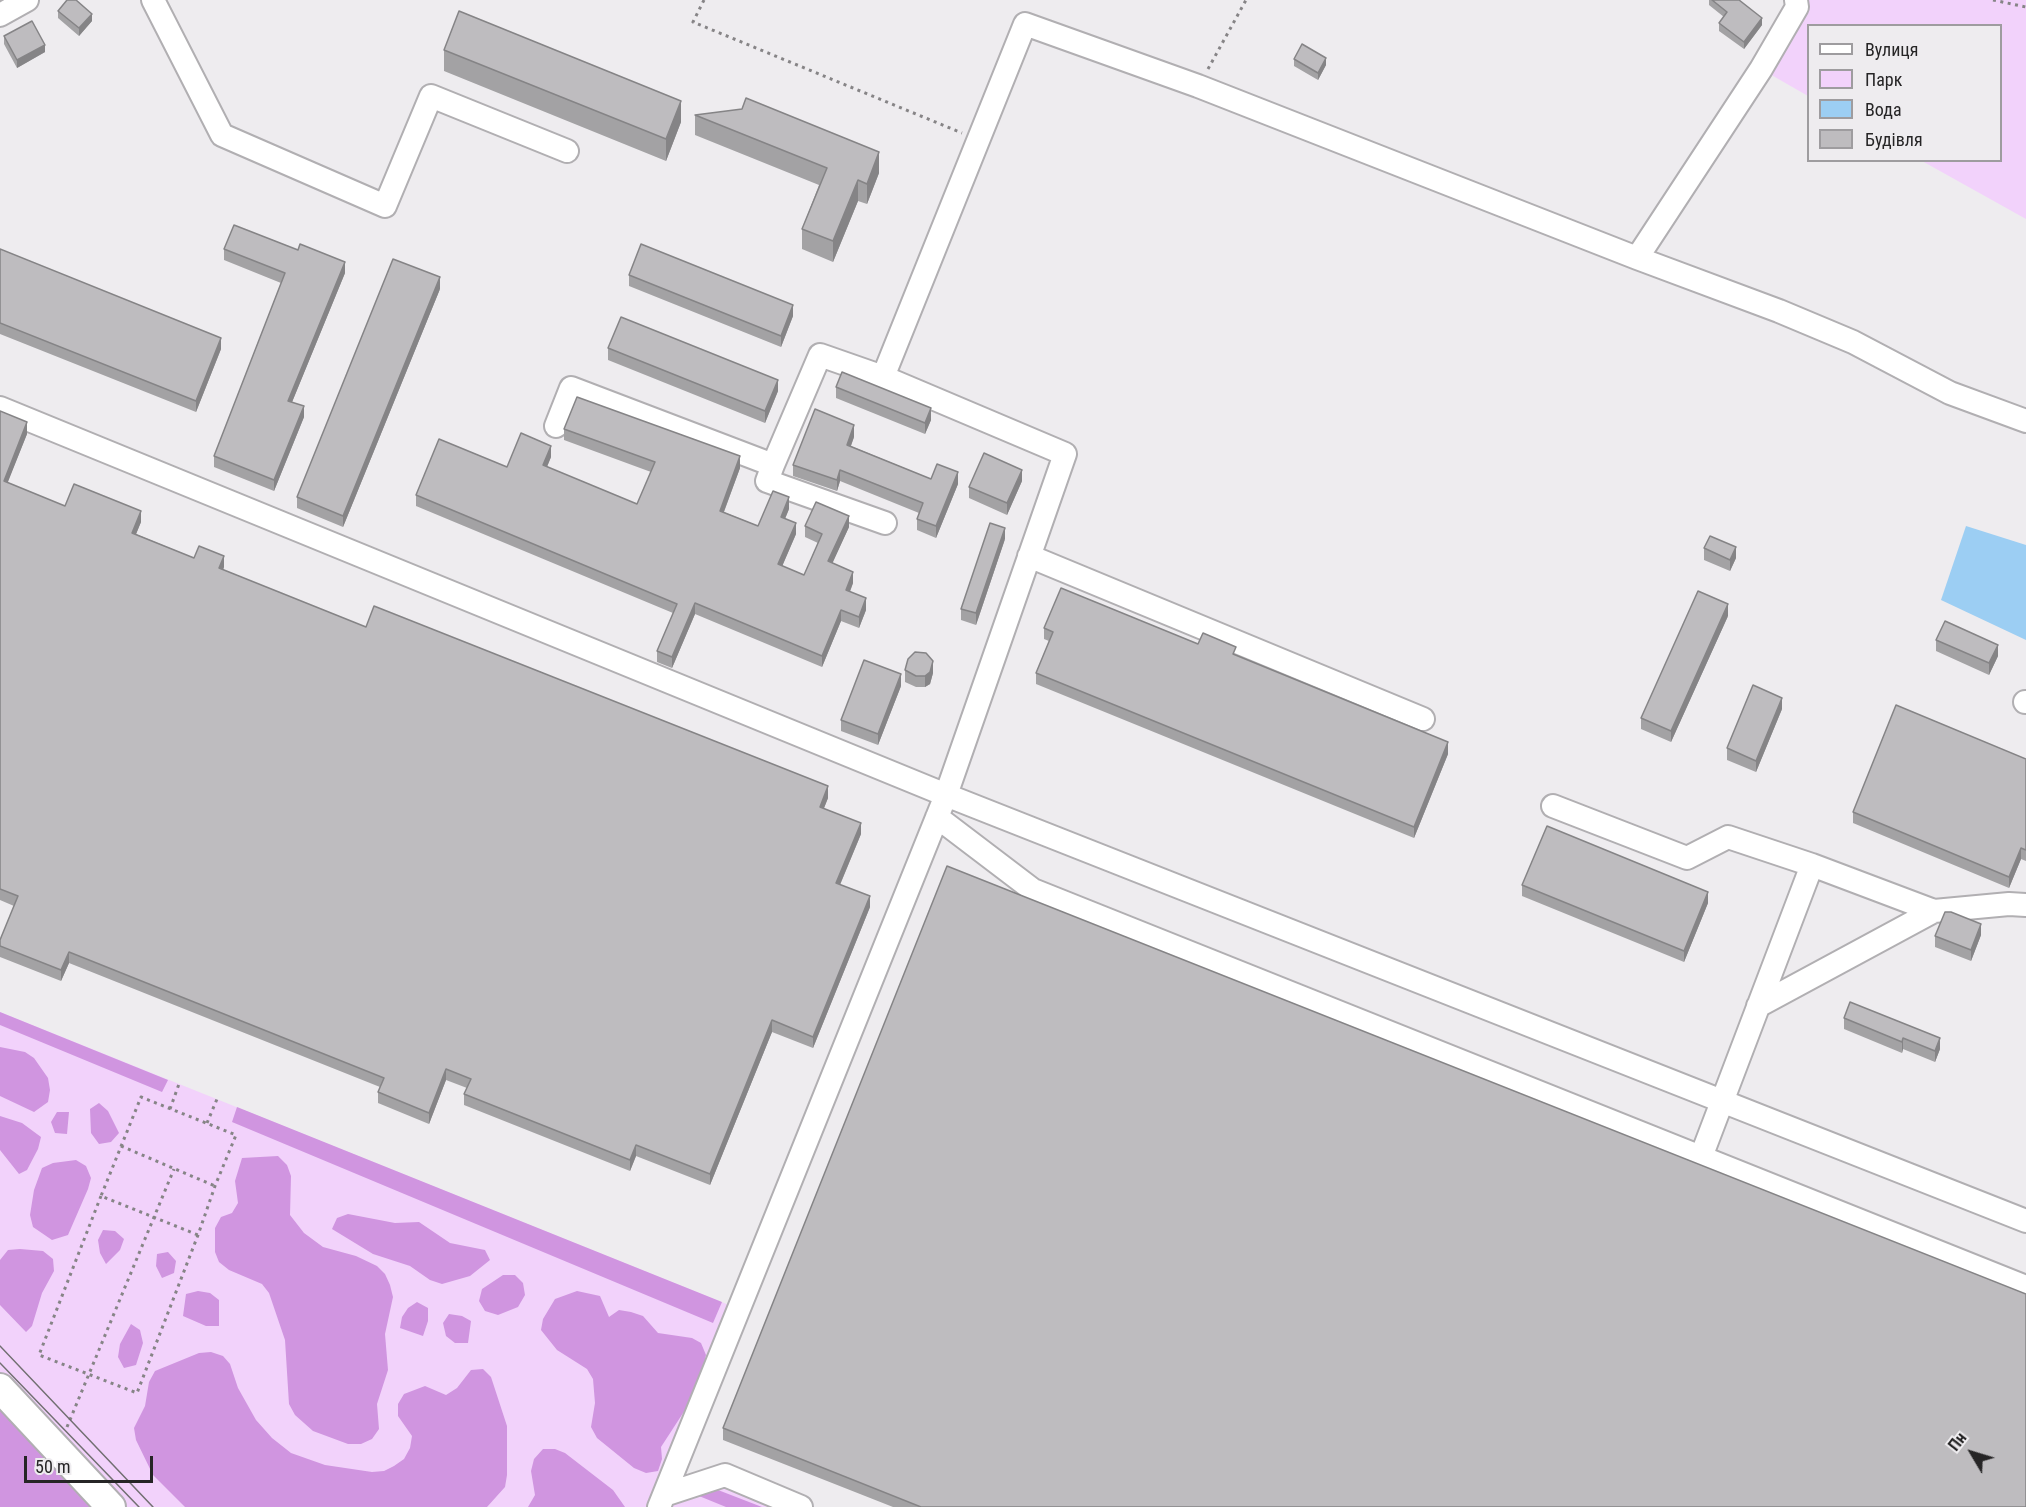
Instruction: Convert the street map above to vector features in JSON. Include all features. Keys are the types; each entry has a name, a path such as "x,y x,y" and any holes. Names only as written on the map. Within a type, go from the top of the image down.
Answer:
{"main road":[{"path":"0,1388 111,1507"}],"street":[{"path":"0,15 27,0"},
{"path":"153,0 222,135 385,206 431,96 567,151"},
{"path":"1637,258 1761,69 1797,7 1796,0"},
{"path":"883,377 1025,24 1198,86 1637,258 1779,311 1853,342 1950,393 2026,421"},
{"path":"662,1501 946,795 1065,454 883,377 820,355 767,481 885,523"},
{"path":"556,426 571,388 773,465"},
{"path":"0,408 946,795 2026,1221"},
{"path":"1029,556 1424,720"},
{"path":"1553,806 1687,858 1728,837 1812,865 1934,911"},
{"path":"937,817 1034,890 2026,1287"},
{"path":"1701,1158 1812,865"},
{"path":"1758,1006 1934,911 2009,904 2026,905"},
{"path":"662,1501 725,1475 801,1507"}],"path":[{"path":"704,0 693,21 978,139"},
{"path":"1198,86 1246,0"},
{"path":"1994,0 2026,7"},
{"path":"170,1109 179,1084"},
{"path":"141,1097 207,1124 236,1135 137,1393 39,1355 141,1097"},
{"path":"207,1124 217,1099"},
{"path":"121,1146 215,1186"},
{"path":"57,1450 174,1169"},
{"path":"100,1196 198,1235"}],"green space":[{"path":"1796,0 2026,0 2026,219 1924,162 2002,162 2002,24 1807,24 1807,95 1761,69"},
{"path":"0,1012 739,1309 664,1495 725,1475 801,1507 111,1507 0,1388"}],"shaded area":[{"path":"0,1012 168,1080 162,1092 0,1025"},
{"path":"0,1047 25,1052 34,1058 48,1078 50,1090 48,1102 34,1112 0,1096"},
{"path":"99,1103 108,1111 119,1133 111,1142 99,1144 91,1133 90,1109"},
{"path":"237,1107 722,1302 713,1323 232,1122"},
{"path":"57,1112 69,1112 67,1134 55,1133 51,1122"},
{"path":"0,1116 22,1123 41,1137 38,1149 27,1170 19,1174 0,1150"},
{"path":"278,1156 287,1165 291,1176 290,1215 304,1233 323,1247 356,1256 377,1266 385,1274 390,1285 393,1297 385,1334 388,1370 377,1404 379,1429 372,1439 361,1444 348,1444 313,1431 295,1415 289,1404 285,1340 269,1293 262,1284 229,1270 219,1262 215,1252 215,1228 221,1217 232,1213 238,1203 235,1181 242,1158"},
{"path":"76,1160 86,1166 91,1178 88,1189 68,1235 52,1240 33,1227 30,1215 34,1190 42,1168 53,1163"},
{"path":"348,1214 395,1223 419,1222 450,1243 485,1250 490,1260 470,1276 442,1284 430,1280 410,1266 373,1254 332,1229 337,1218"},
{"path":"103,1230 115,1231 124,1239 120,1250 106,1264 100,1253 98,1240"},
{"path":"8,1250 43,1251 53,1259 54,1271 42,1293 32,1326 26,1332 0,1305 0,1260"},
{"path":"168,1252 176,1261 174,1273 162,1278 156,1266 157,1254"},
{"path":"503,1275 515,1275 523,1283 525,1295 518,1307 498,1315 485,1311 479,1301 482,1289"},
{"path":"198,1291 210,1293 219,1300 219,1326 206,1326 183,1316 186,1294"},
{"path":"577,1291 600,1296 609,1317 619,1310 631,1312 643,1316 658,1333 692,1338 701,1343 706,1355 698,1390 661,1447 662,1459 658,1471 646,1473 634,1468 597,1438 591,1427 595,1403 593,1379 587,1369 557,1350 541,1330 543,1319 555,1299"},
{"path":"417,1302 428,1308 428,1321 423,1336 400,1328 402,1317 408,1308"},
{"path":"449,1314 462,1316 471,1321 468,1343 455,1343 446,1336 443,1323"},
{"path":"131,1324 140,1330 143,1343 136,1365 124,1368 118,1357 120,1344"},
{"path":"211,1352 223,1356 230,1364 238,1388 256,1420 272,1438 291,1453 325,1465 372,1472 384,1471 394,1466 404,1459 410,1448 412,1436 398,1416 398,1404 404,1394 425,1386 446,1395 457,1388 471,1370 483,1369 491,1377 507,1426 505,1487 487,1507 185,1507 153,1475 136,1440 134,1428 145,1406 149,1382 155,1371 199,1353"},
{"path":"0,1388 111,1507 0,1507"},
{"path":"543,1449 555,1449 565,1453 613,1490 625,1507 528,1507 535,1495 531,1471 534,1459"},
{"path":"718,1490 762,1507 726,1507 699,1496"}],"water":[{"path":"1966,526 2026,545 2026,640 1941,600"}],"building":[{"path":"67,0 76,0 92,14 79,28 58,11"},
{"path":"1712,0 1739,0 1762,18 1744,42 1719,23 1727,12"},
{"path":"459,11 681,101 666,139 444,50"},
{"path":"32,21 45,45 17,60 4,36"},
{"path":"1302,44 1326,58 1318,73 1294,59"},
{"path":"746,98 879,152 867,184 858,180 833,241 802,229 827,168 695,115 742,109"},
{"path":"234,225 298,250 300,244 345,262 288,401 304,406 274,480 214,456 285,273 224,249"},
{"path":"641,244 793,305 781,336 629,275"},
{"path":"0,249 221,338 196,401 0,323"},
{"path":"393,259 440,277 343,516 297,497"},
{"path":"621,317 778,380 765,411 608,348"},
{"path":"842,372 931,408 925,423 836,387"},
{"path":"577,397 740,456 720,511 758,526 773,491 789,497 781,517 796,523 778,564 804,575 822,534 805,526 816,502 849,516 828,561 853,572 846,590 866,598 859,617 841,610 822,656 695,603 672,657 657,651 677,604 416,495 439,439 507,467 521,433 551,446 543,465 637,504 655,462 564,429"},
{"path":"815,409 854,425 847,445 931,479 937,464 958,472 936,526 917,519 923,503 840,470 837,480 793,465"},
{"path":"0,411 27,422 4,481 65,506 74,484 141,511 132,533 194,558 199,546 224,556 219,568 366,627 374,606 828,786 820,807 861,823 836,883 870,896 813,1037 772,1020 710,1174 636,1145 630,1160 464,1094 471,1079 446,1069 429,1113 378,1092 384,1078 69,952 61,970 0,946 0,940 18,896 0,889"},
{"path":"984,453 1022,470 1007,503 969,487"},
{"path":"990,523 1005,528 976,613 961,609"},
{"path":"1710,536 1736,547 1730,560 1704,548"},
{"path":"1061,588 1198,644 1203,633 1236,647 1233,654 1448,742 1414,827 1036,673 1053,632 1044,628"},
{"path":"1698,591 1728,604 1671,731 1641,718"},
{"path":"1945,621 1998,645 1989,663 1936,640"},
{"path":"915,652 926,653 933,661 930,672 925,676 916,676 905,670 908,659"},
{"path":"864,660 901,674 878,734 841,720"},
{"path":"1753,685 1782,698 1756,761 1727,748"},
{"path":"1896,705 2026,759 2026,850 2021,848 2009,877 1853,812"},
{"path":"1547,826 1708,892 1684,951 1522,885"},
{"path":"947,866 2026,1294 2026,1507 921,1507 723,1428"},
{"path":"1945,912 1951,912 1981,924 1971,950 1935,936"},
{"path":"1850,1002 1940,1038 1935,1051 1903,1038 1902,1042 1844,1018"}],"tram line":[{"path":"0,1346 153,1507"},
{"path":"0,1363 139,1507"}]}
